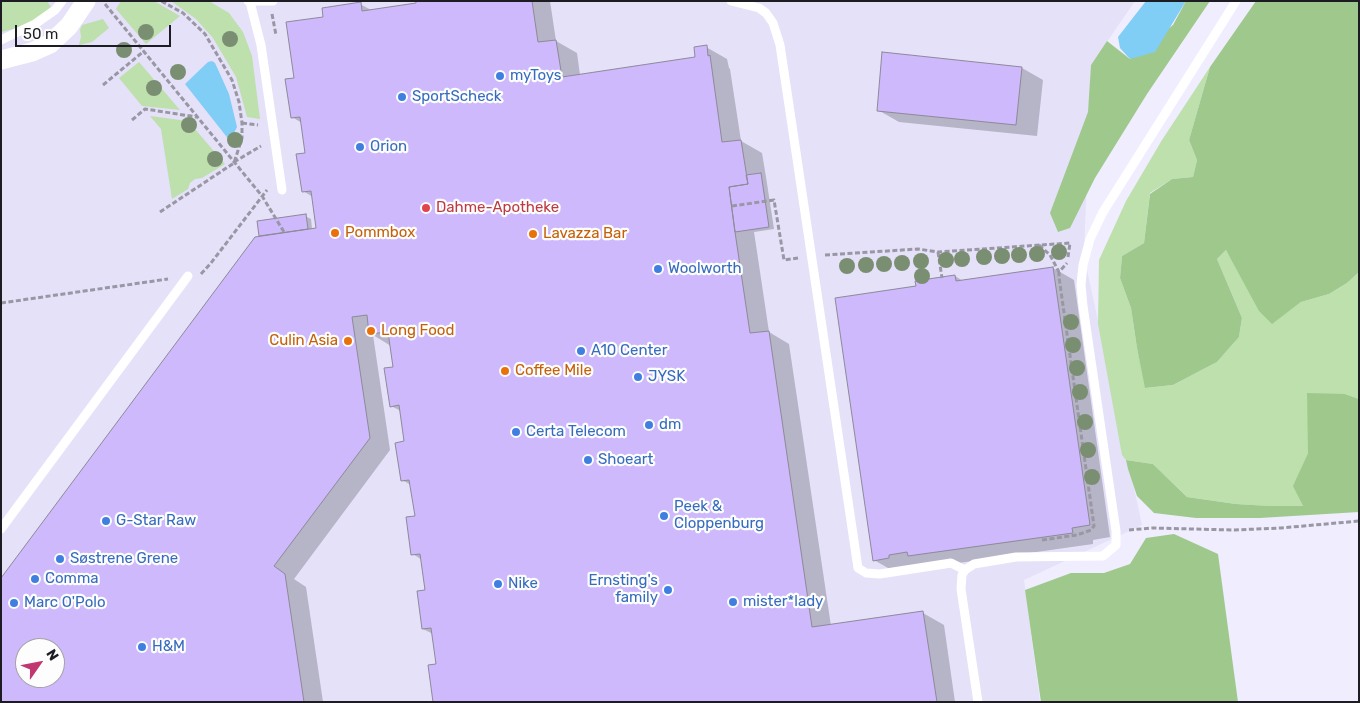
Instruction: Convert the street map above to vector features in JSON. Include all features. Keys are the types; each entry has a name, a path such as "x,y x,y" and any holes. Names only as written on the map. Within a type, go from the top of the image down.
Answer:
{"street":[{"path":"1,60 32,52 50,44 70,26 86,1"}],"lane":[{"path":"1,40 35,24 55,10 62,1"},
{"path":"273,1 249,2 261,45 282,190"},
{"path":"731,1 759,8 766,14 773,23 780,44 858,568 866,573 880,574 951,564 965,570"},
{"path":"978,702 961,589 962,575 965,570 974,564 1016,557 1103,556 1116,545 1116,531 1083,306 1081,285 1083,265 1090,239 1103,212 1236,1"},
{"path":"1,529 188,276"}],"path":[{"path":"104,1 262,196 284,232"},
{"path":"160,212 234,163 242,138 239,102 232,80 205,34 183,14 161,1"},
{"path":"103,85 144,51"},
{"path":"132,120 145,109 198,117"},
{"path":"1,303 203,273 280,174"},
{"path":"732,206 774,200 784,260 812,256 918,249 938,252 1070,243 1067,264 1059,272"},
{"path":"1037,541 1077,535 1092,530 1094,526 1059,272 1050,255 1039,245"},
{"path":"938,252 942,278"},
{"path":"1116,531 1152,528 1234,530 1359,521"}],"shaded area":[{"path":"1,1 1135,1 1091,65 1084,256 1142,525 1024,580 1040,702 1,702"}],"green space":[{"path":"1,1 47,1 51,7 37,19 21,27 1,32"},
{"path":"121,1 154,1 180,16 146,44 116,9"},
{"path":"171,1 209,1 229,13 243,32 252,56 260,119 247,117 236,77 213,38 196,19"},
{"path":"1186,1 1210,1 1147,94 1095,178 1070,228 1058,232 1050,213 1088,112 1091,65 1107,41 1130,59 1173,25"},
{"path":"1256,1 1359,1 1359,272 1347,283 1329,294 1301,302 1272,324 1259,311 1226,250 1217,259 1242,318 1239,337 1217,362 1173,385 1145,388 1131,308 1120,278 1122,256 1144,243 1150,194 1172,179 1193,177 1197,160 1189,140 1210,67"},
{"path":"103,19 109,28 92,42 79,45 82,25"},
{"path":"139,62 180,110 142,106 119,78"},
{"path":"1210,67 1189,140 1197,160 1193,177 1172,179 1150,193 1144,243 1122,256 1120,278 1131,308 1146,388 1173,385 1217,362 1239,337 1242,318 1217,259 1226,250 1272,323 1301,302 1329,294 1347,283 1359,272 1359,399 1345,394 1308,430 1308,453 1294,486 1303,506 1236,504 1187,497 1153,464 1126,460 1122,455 1098,324 1099,260 1126,201 1162,140"},
{"path":"150,116 188,121 225,164 202,178 195,179 190,183 188,189 172,199 161,129"},
{"path":"1307,393 1345,394 1359,399 1359,512 1260,518 1196,518 1154,513 1137,496 1126,460 1153,464 1187,497 1236,504 1303,506 1293,486 1308,453"},
{"path":"1174,534 1218,554 1238,702 1041,702 1025,590 1071,573 1104,573 1130,564 1146,538"}],"water":[{"path":"1146,1 1186,1 1155,52 1130,59 1120,48 1118,37"},
{"path":"212,61 215,63 229,94 237,127 230,141 185,84 208,62"}],"building":[{"name":"A10 Center","path":"416,1 532,1 538,42 556,40 562,77 695,57 694,47 707,45 722,142 741,140 748,184 729,187 735,232 750,333 769,331 812,627 923,611 937,702 433,702 428,665 436,664 431,628 422,629 417,591 425,590 420,554 411,555 406,517 415,516 409,480 401,481 395,443 404,441 399,405 390,407 384,368 393,367 388,332 369,334 367,315 352,317 370,438 274,566 285,574 304,702 1,702 1,578 255,237 316,228 311,191 302,192 296,154 305,153 300,117 291,118 285,79 294,78 286,22 323,17 322,8 361,2 362,11 416,3"},
{"path":"882,52 1022,67 1016,125 877,111"},
{"path":"761,173 769,227 735,232 729,187 748,184 746,175"},
{"path":"306,214 308,229 259,236 257,221"},
{"path":"1053,267 1090,525 1072,528 1073,533 908,556 907,552 889,555 889,558 873,561 835,298 916,286 915,281 955,275 956,281"}],"place":[{"name":"myToys","path":"500,76"},
{"name":"SportScheck","path":"402,97"},
{"name":"Orion","path":"360,147"},
{"name":"Dahme-Apotheke","path":"426,208"},
{"name":"Pommbox","path":"335,233"},
{"name":"Lavazza Bar","path":"533,234"},
{"name":"Woolworth","path":"658,269"},
{"name":"Long Food","path":"371,331"},
{"name":"Culin Asia","path":"348,341"},
{"name":"A10 Center","path":"581,351"},
{"name":"Coffee Mile","path":"505,371"},
{"name":"JYSK","path":"638,377"},
{"name":"dm","path":"649,425"},
{"name":"Certa Telecom","path":"516,432"},
{"name":"Shoeart","path":"588,460"},
{"name":"Peek & Cloppenburg","path":"664,516"},
{"name":"G-Star Raw","path":"106,521"},
{"name":"Søstrene Grene","path":"60,559"},
{"name":"Comma","path":"35,579"},
{"name":"Nike","path":"498,584"},
{"name":"Ernsting's family","path":"668,590"},
{"name":"mister*lady","path":"733,602"},
{"name":"Marc O'Polo","path":"14,603"},
{"name":"H&M","path":"142,647"}]}
